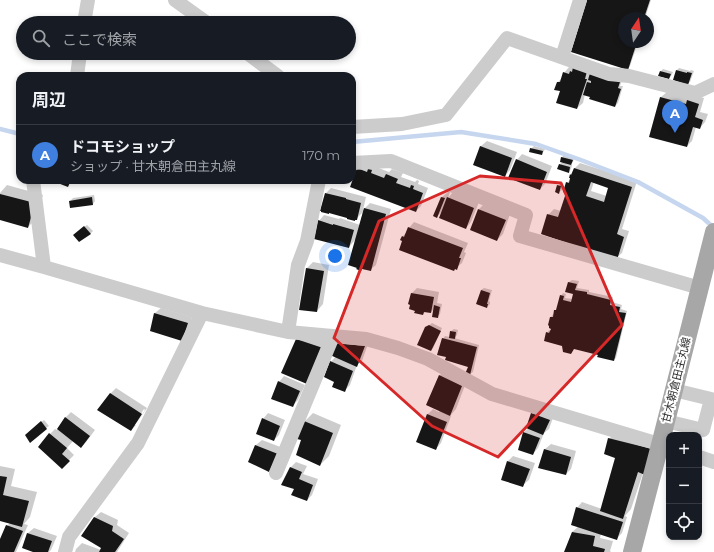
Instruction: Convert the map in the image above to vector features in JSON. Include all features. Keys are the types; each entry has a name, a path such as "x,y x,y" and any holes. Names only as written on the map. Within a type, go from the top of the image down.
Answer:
{"main road":[{"name":"甘木朝倉田主丸線","path":"632,552 665,446 666,421 714,232"}],"street":[{"path":"85,16 88,0"},
{"path":"175,0 197,16"},
{"path":"562,57 580,0"},
{"path":"356,127 402,124 446,115 506,38 609,74 629,76 695,94 714,84"},
{"path":"78,72 79,60"},
{"path":"256,60 273,72"},
{"path":"356,163 391,161 526,215 520,236 700,288"},
{"path":"34,184 44,267"},
{"path":"288,332 298,265 307,241 318,184"},
{"path":"0,255 202,313 288,332 366,339 398,348 428,359 492,394 665,446"},
{"path":"65,552 69,537 138,443 202,313"},
{"path":"276,473 333,336"},
{"path":"666,421 703,430 711,399 674,390"},
{"path":"702,458 714,462"}],"highlighted area":[{"path":"480,176 561,183 622,325 498,457 432,426 334,338 379,221"}],"building":[{"path":"587,0 650,0 646,12 618,12 618,48 635,48 628,70 571,52"},
{"path":"573,67 587,71 585,79 587,79 577,109 556,103 560,91 554,90 557,82 560,82 563,72 569,74 570,71 572,72"},
{"path":"676,70 692,73 688,85 673,80"},
{"path":"660,71 671,74 669,79 658,76"},
{"path":"590,73 620,82 618,88 621,89 615,107 589,99 590,97 583,95 587,82 591,83 591,81 588,80"},
{"path":"660,97 686,104 687,100 699,104 695,117 703,120 700,129 693,127 687,147 649,137"},
{"path":"480,146 512,158 505,177 473,165"},
{"path":"530,148 543,151 542,155 529,152"},
{"path":"561,157 573,160 571,165 560,162"},
{"path":"516,159 547,172 540,190 508,178"},
{"path":"559,164 570,167 569,173 557,169"},
{"path":"357,168 367,172 368,169 372,170 371,173 384,178 386,174 398,179 396,183 410,188 411,185 414,186 413,189 423,193 416,212 350,187 351,184 356,184"},
{"path":"574,168 632,187 617,234 624,237 617,260 541,234 547,214 558,217 566,193 563,192 566,182 569,183 570,174 571,175","holes":["591,182 608,188 604,202 586,196"]},
{"path":"60,184 69,184 68,187"},
{"path":"557,185 561,186 559,194 555,192"},
{"path":"325,193 361,203 357,220 355,221 321,212"},
{"path":"0,194 35,203 28,228 0,220"},
{"path":"92,197 93,205 70,208 69,201"},
{"path":"441,197 445,198 437,218 433,216"},
{"path":"447,197 474,208 466,229 439,218"},
{"path":"364,208 386,214 371,271 362,269 361,271 348,265"},
{"path":"478,209 506,220 497,241 470,230"},
{"path":"318,220 354,230 349,248 314,239"},
{"path":"84,226 91,234 79,242 73,235"},
{"path":"408,227 463,248 459,258 461,258 457,270 455,269 454,271 399,250 402,241 400,240 402,236 404,237"},
{"path":"306,268 324,271 317,312 299,310"},
{"path":"568,282 577,284 575,290 587,292 587,294 611,300 610,305 620,307 619,312 626,313 614,361 574,349 571,354 563,352 562,346 544,341 546,332 549,333 551,329 548,325 550,317 553,317 560,295 564,296 563,300 571,302 573,294 565,292"},
{"path":"481,290 490,293 487,308 476,304"},
{"path":"411,293 434,297 431,313 424,312 423,315 414,313 415,311 409,309 410,305 408,304"},
{"path":"434,305 440,307 438,318 432,317"},
{"path":"154,313 188,323 182,341 150,331"},
{"path":"429,325 441,331 431,351 417,345 425,327"},
{"path":"450,331 456,332 455,339 449,338"},
{"path":"442,338 477,347 470,375 465,374 468,367 445,360 446,357 437,355"},
{"path":"296,339 323,348 307,384 281,373"},
{"path":"336,343 365,346 357,367 330,355"},
{"path":"330,361 353,371 345,392 332,387 334,382 324,377"},
{"path":"439,375 462,386 450,416 426,405"},
{"path":"278,381 300,391 293,407 271,399"},
{"path":"110,393 142,414 131,431 97,410"},
{"path":"531,413 550,420 543,435 526,428"},
{"path":"427,414 447,422 436,450 416,442"},
{"path":"65,417 90,436 81,448 57,429"},
{"path":"262,418 280,426 274,441 256,434"},
{"path":"41,421 47,429 30,443 25,435"},
{"path":"304,421 333,433 320,466 296,455 301,440 297,439"},
{"path":"523,432 540,438 533,455 518,450"},
{"path":"49,433 67,448 62,454 70,461 62,469 38,447"},
{"path":"608,438 652,449 645,475 638,472 623,519 600,511 615,458 604,454"},
{"path":"255,445 278,454 269,472 248,462"},
{"path":"544,449 571,457 566,475 538,468"},
{"path":"507,461 530,469 523,487 501,480"},
{"path":"290,467 302,472 299,479 313,485 307,501 291,495 294,489 281,485"},
{"path":"0,476 7,477 3,495 29,501 22,527 0,521"},
{"path":"576,507 623,522 617,540 571,525"},
{"path":"94,517 113,526 112,531 124,539 115,552 99,552 101,548 81,536"},
{"path":"6,525 23,531 14,552 0,552 0,539"},
{"path":"572,532 595,536 593,546 605,549 604,552 564,552"},
{"path":"27,533 52,541 48,552 33,552 22,548"}],"waterway":[{"path":"0,129 16,133"},
{"path":"356,142 461,132 536,144 638,182 703,218 714,228"}],"place":[{"name":"ドコモショップ","path":"675,133"}]}
